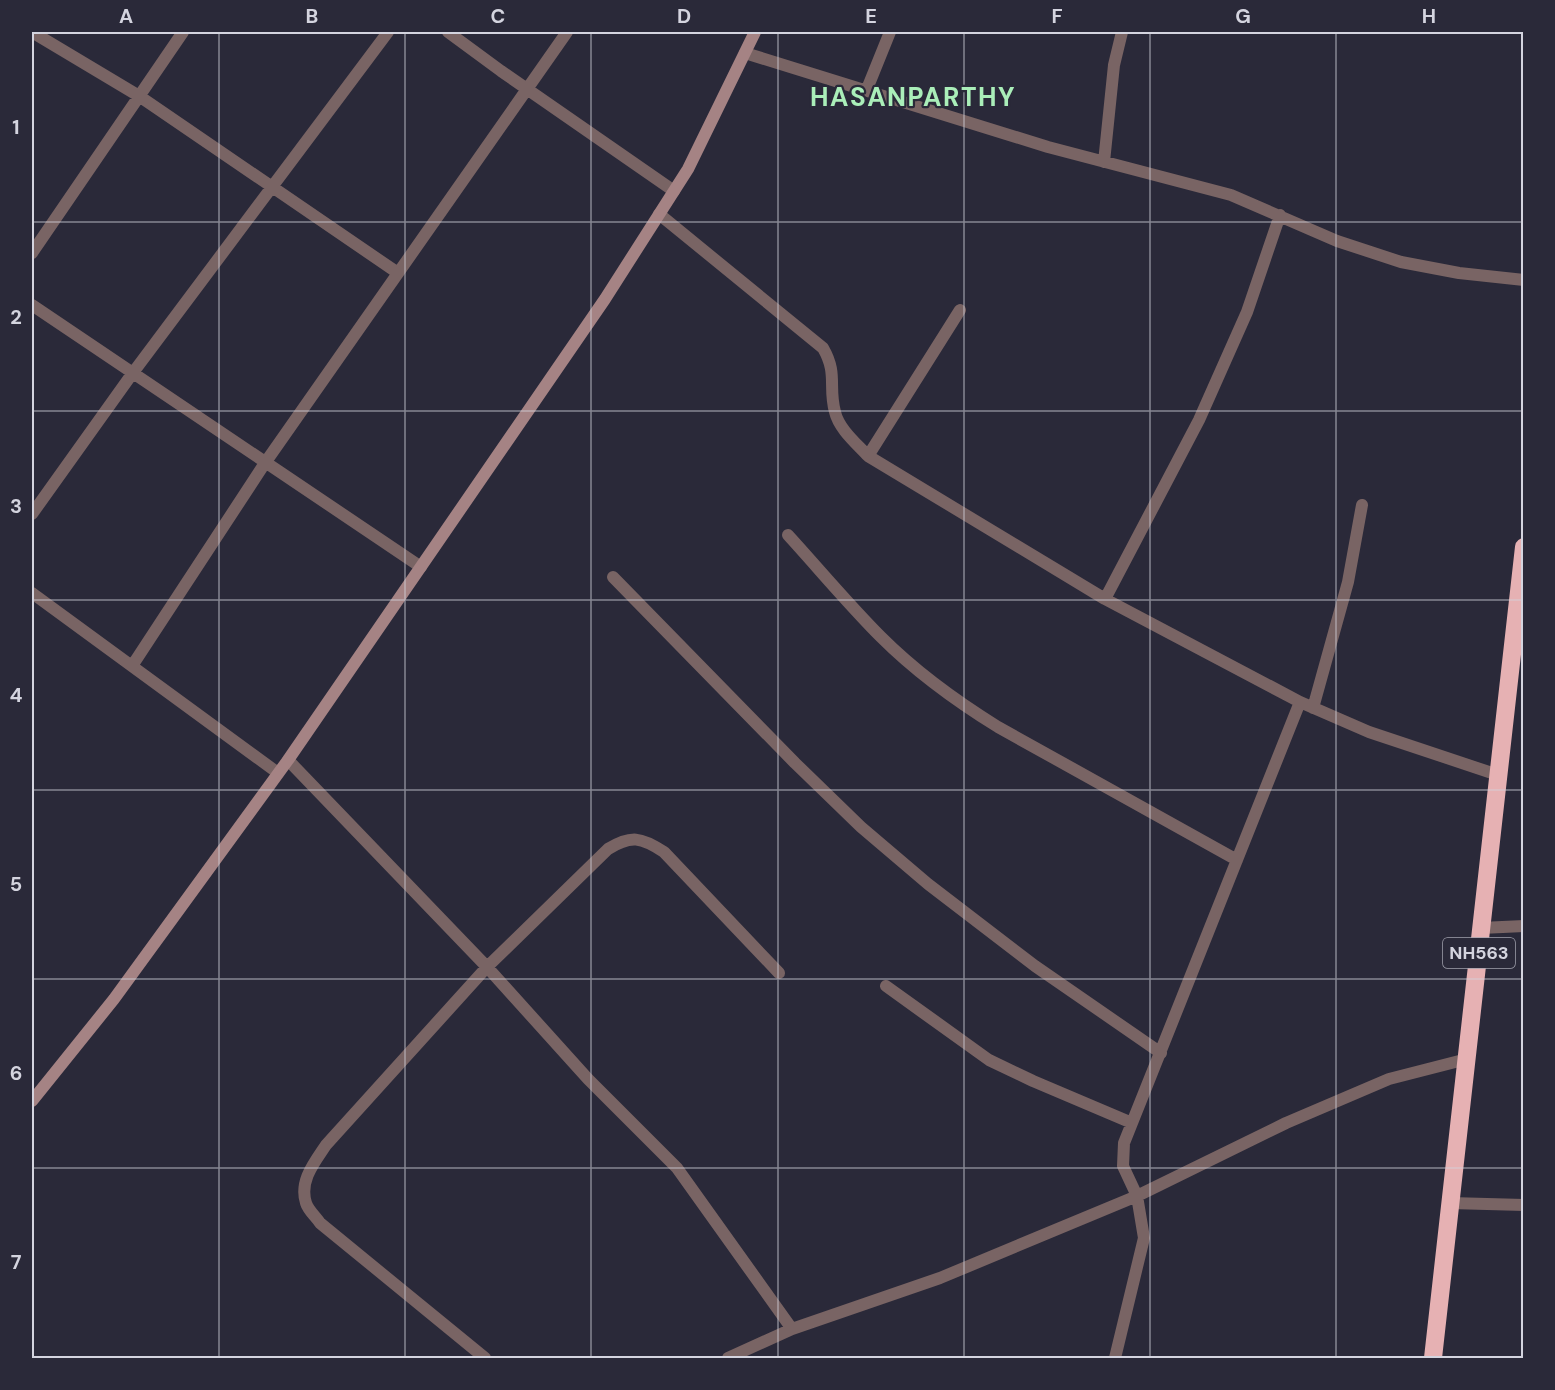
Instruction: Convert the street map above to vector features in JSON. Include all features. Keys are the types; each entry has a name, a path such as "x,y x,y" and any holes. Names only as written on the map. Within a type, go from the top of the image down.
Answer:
{"highway":[{"name":"NH563","path":"1432,1359 1524,547"}],"street":[{"path":"32,32 139,96 398,273"},
{"path":"32,253 183,32"},
{"path":"32,514 132,374 388,32"},
{"path":"448,32 674,191"},
{"path":"132,666 265,463 567,32"},
{"path":"32,1101 114,999 288,760 599,308 688,169 755,32"},
{"path":"867,89 890,32"},
{"path":"1104,162 1114,65 1122,32"},
{"path":"746,53 1048,147 1231,195 1336,241 1401,262 1459,273 1524,280"},
{"path":"660,214 823,348 833,372 832,392 835,413 845,431 868,456 1104,599 1300,702 1369,732 1498,775"},
{"path":"1104,599 1199,420 1247,312 1280,215"},
{"path":"32,305 421,567"},
{"path":"868,456 960,310"},
{"path":"1313,708 1348,582 1362,505"},
{"path":"788,535 881,637 920,673 960,704 1237,860"},
{"path":"613,578 795,764 861,827 928,884 1035,966 1161,1053"},
{"path":"32,593 278,773"},
{"path":"1115,1359 1144,1238 1137,1196 1123,1166 1124,1143 1300,702"},
{"path":"288,760 487,967 588,1079 676,1168 792,1329"},
{"path":"485,1359 320,1223 306,1205 304,1188 309,1169 326,1145 487,967 608,849 622,840 637,839 650,843 664,852 779,973"},
{"path":"1481,928 1524,926"},
{"path":"886,986 989,1060 1132,1123"},
{"path":"728,1359 792,1329 940,1278 1137,1196 1286,1123 1389,1079 1467,1059"},
{"path":"1450,1203 1524,1205"}],"district":[{"name":"HASANPARTHY","path":"913,97"}]}
